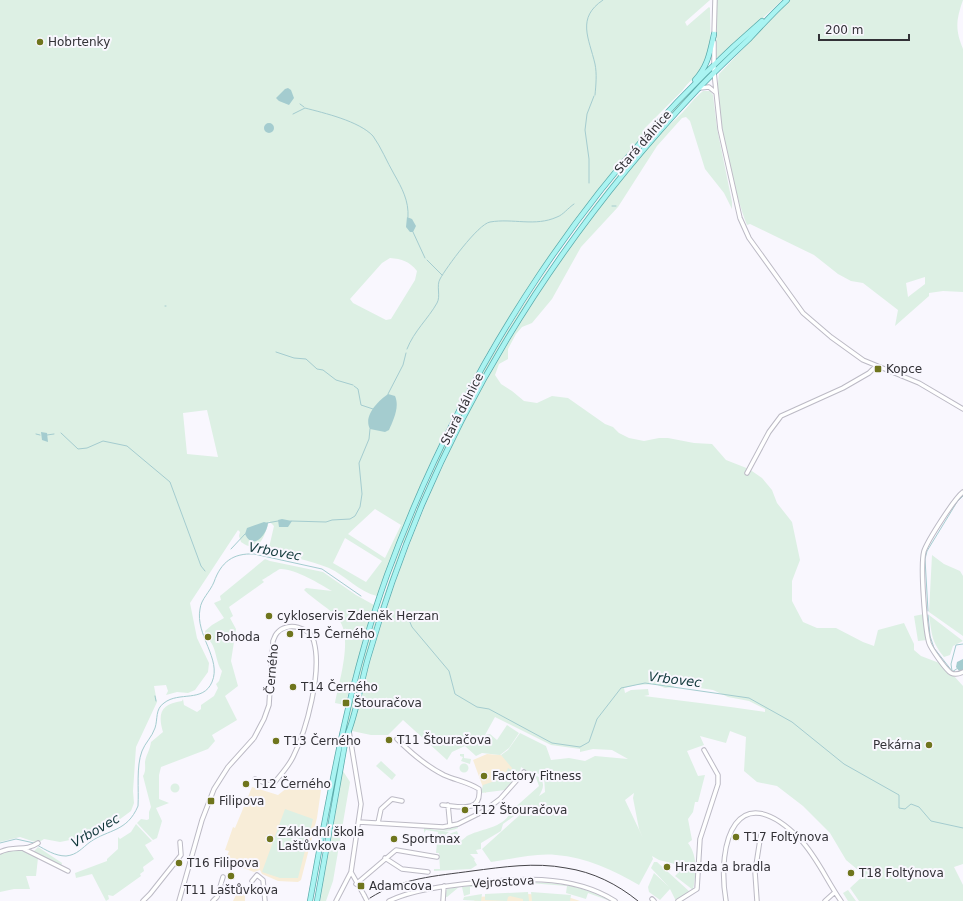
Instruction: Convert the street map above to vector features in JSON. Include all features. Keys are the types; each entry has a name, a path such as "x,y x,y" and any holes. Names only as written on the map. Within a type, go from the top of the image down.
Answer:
{"main road":[{"name":"Stará dálnice","path":"310,901 343,729 381,594 416,503 476,380 529,291 574,226 608,182 674,106 714,66 787,0"},
{"name":"Stará dálnice","path":"316,901 346,738 383,606 422,505 458,427 484,377 518,320 579,230 646,146 714,72 780,6"},
{"path":"674,106 704,70 709,60 714,34"},
{"path":"559,247 564,250"}],"street":[{"path":"714,0 714,72 716,93 726,159 740,218 746,233 807,316 858,358 919,383 963,409"},
{"path":"698,89 709,87 716,93"},
{"path":"747,473 769,432 780,416 843,388 869,374 876,366"},
{"path":"963,492 955,501 926,548 923,564 926,625 929,644 948,671 954,674 963,672"},
{"name":"Černého","path":"179,901 200,827 212,795 228,767 254,738 264,719 269,704 273,641 277,633 284,628 294,626 305,629 314,641 315,665 313,695 304,728 293,756 273,784 255,779"},
{"path":"343,729 351,746"},
{"path":"336,901 351,872 358,822 360,792 349,731"},
{"path":"397,739 425,764 444,775 471,784 478,789 480,796 477,803 471,807 442,805"},
{"path":"678,901 697,889 700,839 718,784 718,775 704,750"},
{"path":"358,822 450,826 471,818 492,805 509,790 524,772"},
{"path":"378,823 381,809 392,799 402,801"},
{"path":"448,805 450,826"},
{"path":"726,901 723,883 724,861 728,838 737,821 752,813 769,815 801,840 841,901"},
{"path":"758,901 755,872 761,833"},
{"path":"143,901 181,855 180,842"},
{"path":"24,850 37,844"},
{"path":"0,852 13,847 24,850 68,871"},
{"path":"356,884 396,850 436,856"},
{"path":"385,858 392,865 402,869 428,872"},
{"path":"351,872 356,884 368,901"},
{"path":"252,881 257,875 263,880 265,901"},
{"path":"213,901 217,896 223,877"},
{"name":"Vejrostova","path":"389,901 415,892 444,886 507,880 560,881 592,889 616,901"},
{"path":"443,901 444,886"},
{"path":"825,901 835,892"}],"shaded area":[{"path":"487,754 501,755 519,768 485,793 473,760"},
{"name":"Základní škola Laštůvkova","path":"292,784 321,790 317,818 301,880 298,882 278,881 262,874 260,870 254,872 235,865 227,856 229,851 225,850 233,827 235,828 252,787 278,795"},
{"path":"238,891 245,891 245,901 233,901"},
{"path":"528,894 568,897 580,901 474,901 477,897"}],"green space":[{"path":"0,0 710,0 685,22 687,26 709,7 710,8 710,40 705,64 682,91 644,129 646,132 595,194 547,259 503,326 463,396 427,469 377,596 364,591 329,568 306,560 268,552 274,526 269,521 261,542 257,545 247,546 241,542 239,536 240,532 238,530 190,603 197,638 209,663 208,672 195,690 188,693 177,692 166,695 168,691 166,685 154,686 157,702 136,747 133,791 134,803 131,811 104,831 90,836 60,842 44,839 38,843 20,837 0,842","holes":["390,258 398,259 405,261 417,271 415,280 391,319 386,320 353,303 350,299 382,263","207,410 218,457 187,454 183,413","375,509 401,525 385,558 348,534","345,538 382,561 366,582 333,563"]},
{"path":"717,0 782,0 720,58 716,57"},
{"path":"790,0 963,0 957,25 963,49 963,292 943,291 929,293 929,296 895,326 898,310 863,283 851,281 838,274 814,255 750,224 747,225 726,150 719,106 719,74","holes":["925,277 925,284 908,297 906,283"]},
{"path":"708,75 618,177 567,240 617,176 680,103"},
{"path":"703,91 710,91 713,95 717,128 732,202 732,209 724,193 705,169 690,121 686,117 682,118 657,146 618,207 581,247 552,299 532,323 522,327 516,334 508,349 508,359 499,364 495,375 501,384 524,401 537,403 552,396 568,398 605,424 613,427 619,433 629,438 644,441 668,438 694,443 712,444 726,460 749,469 762,478 772,490 777,503 792,522 800,560 792,581 792,601 803,622 817,628 836,628 874,646 878,630 904,623 914,644 914,650 921,656 942,664 947,672 954,676 963,686 963,864 954,867 963,885 963,901 859,901 850,888 864,875 846,860 830,833 803,806 777,786 757,782 744,771 746,737 730,731 726,743 700,736 704,745 687,751 698,776 705,775 698,802 695,802 693,812 688,819 692,840 688,843 695,859 695,878 693,890 675,876 681,870 679,865 659,860 652,856 653,859 639,885 599,865 567,856 540,855 491,862 482,849 522,813 521,811 503,824 501,831 481,843 481,849 476,850 478,854 470,854 475,859 474,860 477,865 471,869 434,871 434,869 440,869 439,853 436,853 438,832 426,830 424,833 424,828 449,832 444,836 457,831 461,841 468,835 493,827 508,817 511,811 539,786 535,775 541,779 543,784 539,796 545,792 544,776 534,772 530,773 521,767 519,776 505,790 481,793 483,785 504,778 508,768 511,770 512,768 501,755 508,750 520,733 546,746 551,760 569,758 585,761 595,756 628,759 612,750 593,749 580,752 580,749 551,745 495,717 485,735 490,734 497,740 507,725 519,733 509,748 500,755 482,753 476,756 465,746 452,752 447,760 403,720 388,735 371,735 352,731 371,658 393,588 419,520 448,454 481,390 518,327 558,265 602,204 649,146","holes":["655,684 665,688 674,687 674,684 713,690 728,697 749,701 765,709 765,712 644,696 649,695 648,689 631,690 625,693 624,688 636,685","634,793 633,798 639,829 643,838 625,800"]},
{"path":"555,258 484,374 481,375 517,315"},
{"path":"477,382 426,489 404,544 402,543 445,444"},
{"path":"400,549 401,550 375,625 347,729 345,729 368,642"},
{"path":"932,555 944,564 960,571 963,576 963,636 929,612"},
{"path":"265,559 323,572 356,595 374,605 345,705 335,703 344,660 345,638 343,628 336,616 304,590 306,588 332,591 292,571 279,569 262,580 264,582 229,607 233,616 230,618 236,629 231,661 238,686 225,696 237,720 212,735 215,741 208,749 161,767 159,775 159,799 169,803 156,808 162,821 157,838 153,840 137,823 141,819 149,819 151,807 143,776 145,771 145,762 151,742 163,732 161,725 161,714 170,704 182,701 183,699 184,705 197,712 201,709 201,705 214,696 218,688 216,684 219,681 222,671 214,647 205,631 224,618 214,603 221,600 220,596"},
{"path":"924,614 927,640 918,641 914,616"},
{"path":"929,615 963,641 953,646 950,655 944,657 937,646 933,637"},
{"path":"460,754 464,754 464,758 471,759 470,764 461,761 463,757 460,756"},
{"path":"381,761 396,775 392,780 376,766"},
{"path":"462,764 466,764 468,768 466,772 462,772 460,770 460,766"},
{"path":"343,771 350,782 333,881 326,901 320,901"},
{"path":"173,784 177,784 179,788 177,792 173,792 171,790 171,786"},
{"path":"285,809 313,819 298,878 280,878 262,872"},
{"path":"136,824 152,841 145,845 154,859 143,867 144,871 140,874 141,876 113,896 108,895 109,899 106,901 92,874 76,878 75,873 107,861 107,859 118,849 118,837 120,839 131,832"},
{"path":"458,825 458,828 447,831 427,827 446,828"},
{"path":"38,847 62,863 61,867 33,852"},
{"path":"21,850 38,858 36,876 26,876 30,889 14,889 0,892 0,853 5,851"},
{"path":"654,862 657,862 690,892 676,901 670,889 660,900 649,892 648,887 654,873 669,887 651,868"},
{"path":"488,883 526,883 488,885 488,888 487,886"},
{"path":"529,883 571,886 591,892 610,901 588,893 586,899 566,893 567,886"},
{"path":"482,884 483,888 482,886 470,887 470,894 464,896 462,887"},
{"path":"459,887 447,897 445,897 447,889"},
{"path":"848,890 856,901 848,901 843,893"},
{"path":"528,892 529,901 523,901 523,899 510,896 508,897 507,901 485,900 485,894"},
{"path":"531,892 571,895 570,901 532,901"},
{"path":"482,894 481,901 463,900 464,897"}],"water":[{"path":"288,88 291,90 294,98 289,105 279,101 276,98"},
{"path":"269,123 274,128 269,133 264,128"},
{"path":"407,217 412,219 416,226 413,232 410,232 406,227"},
{"path":"388,394 395,396 397,405 389,430 385,432 370,429 368,419 370,414 376,405"},
{"path":"41,432 47,433 48,442 42,440"},
{"path":"282,519 292,521 288,527 279,527 278,520"},
{"path":"264,522 268,523 262,536 256,541 248,539 245,534 247,528"},
{"path":"963,659 963,670 959,671 956,667 957,662"}],"waterway":[{"path":"595,95 596,68 588,37 587,21 595,7 603,0"},
{"path":"589,183 589,159 585,130 587,114 594,96"},
{"path":"300,104 304,107"},
{"path":"293,114 305,108 322,112 359,126 373,136 402,190 406,200 408,217"},
{"path":"407,349 413,336 437,303 439,297 438,285 440,279 455,257 478,230 490,222 532,222 549,220 561,215 574,204"},
{"path":"413,232 425,258"},
{"path":"427,260 442,275"},
{"path":"276,352 294,358 306,359 317,369 323,370 336,380 353,385"},
{"path":"388,394 403,365 406,353"},
{"path":"354,386 358,389 361,405 373,409"},
{"path":"291,521 326,522 332,520 350,519 355,516 360,507 362,494 359,463 369,439 370,429"},
{"path":"61,433 78,449 87,448 103,441 127,446 170,482 201,566 205,571"},
{"path":"36,434 40,435"},
{"path":"47,435 54,434"},
{"path":"928,611 925,559 927,551 957,502 963,496"},
{"path":"267,523 278,521"},
{"path":"231,549 245,534"},
{"name":"Vrbovec","path":"37,845 54,854 62,856 70,855 76,853 97,838 117,829 129,821 134,814 138,806 138,771 140,757 143,748 155,728 159,708 161,705 170,700 197,695 208,688 212,682 214,665 201,628 199,619 200,609 202,602 220,569 229,560 240,555 254,554 322,569 361,596"},
{"name":"Vrbovec","path":"402,610 406,613 412,627 449,671 455,694 477,707 489,709 552,743 580,747 589,742 597,719 621,688 645,683 749,698 792,722 844,764 899,795 899,808 905,809 911,804 919,807 931,821 963,828"},
{"path":"928,615 930,636 934,648 952,671"},
{"name":"Vrbovec","path":"952,671 951,664 956,645 963,644"},
{"name":"Vrbovec","path":"952,672 958,668"},
{"path":"155,696 156,701"},
{"name":"Vrbovec","path":"0,843 16,839 34,843"}],"tram line":[{"path":"370,898 394,886 419,879 507,867 543,865 586,872 622,889 638,901"}],"place":[{"name":"Hobrtenky","path":"40,42"},
{"name":"Kopce","path":"878,369"},
{"name":"cykloservis Zdeněk Herzan","path":"269,616"},
{"name":"T15 Černého","path":"290,634"},
{"name":"Pohoda","path":"208,637"},
{"name":"T14 Černého","path":"293,687"},
{"name":"Štouračova","path":"346,703"},
{"name":"T11 Štouračova","path":"389,740"},
{"name":"T13 Černého","path":"276,741"},
{"name":"Pekárna","path":"929,745"},
{"name":"Factory Fitness","path":"484,776"},
{"name":"T12 Černého","path":"246,784"},
{"name":"Filipova","path":"211,801"},
{"name":"T12 Štouračova","path":"465,810"},
{"name":"T17 Foltýnova","path":"736,837"},
{"name":"Základní škola Laštůvkova","path":"270,839"},
{"name":"Sportmax","path":"394,839"},
{"name":"T16 Filipova","path":"179,863"},
{"name":"Hrazda a bradla","path":"667,867"},
{"name":"T18 Foltýnova","path":"851,873"},
{"name":"T11 Laštůvkova","path":"231,876"},
{"name":"Adamcova","path":"361,886"}]}
